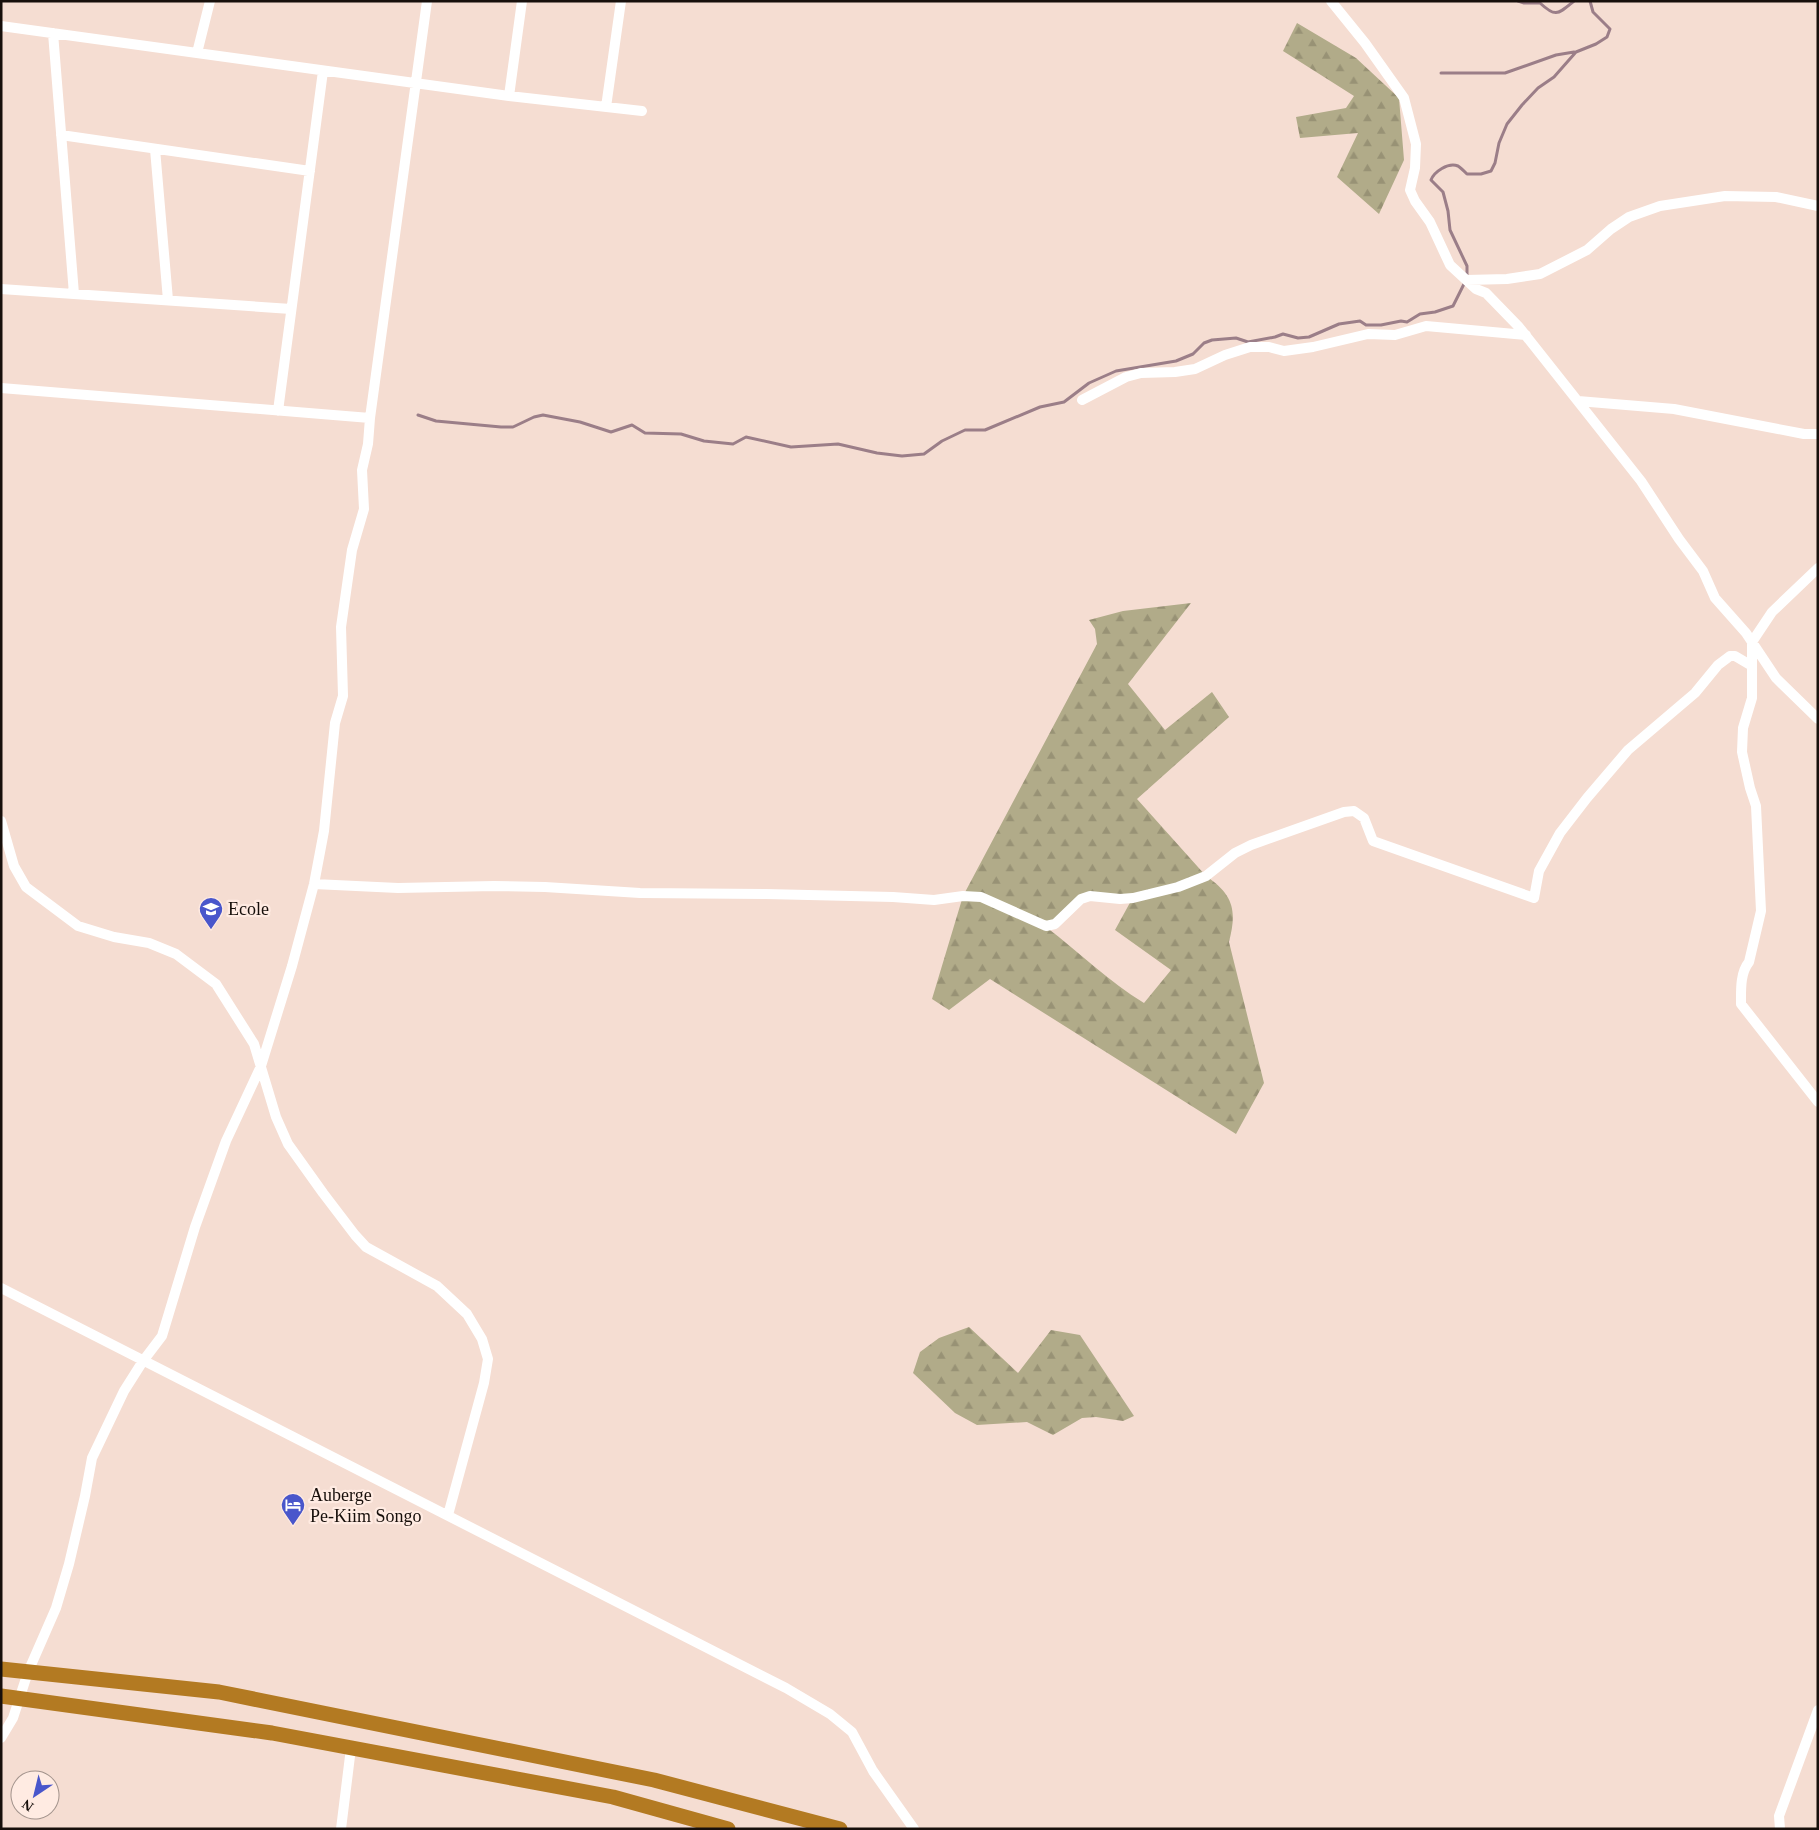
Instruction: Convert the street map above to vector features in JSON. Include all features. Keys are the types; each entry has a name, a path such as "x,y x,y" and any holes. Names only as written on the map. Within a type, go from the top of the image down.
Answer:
{"highway":[{"path":"1,1669 219,1692 654,1780 840,1829"},
{"path":"1,1696 272,1733 613,1797 728,1829"}],"street":[{"path":"197,53 210,1"},
{"path":"1,1738 13,1718 28,1672 56,1608 69,1564 92,1458 124,1392 143,1361 162,1336 195,1227 226,1141 261,1066 292,966 314,884 324,831 335,724 343,696 342,627 352,550 364,509 362,470 368,444 427,1"},
{"path":"606,107 621,1"},
{"path":"1331,1 1366,43 1404,98 1416,144 1415,168 1410,190 1415,201 1430,222 1450,265 1476,289 1486,293 1526,335 1641,481 1679,539 1703,571 1715,598 1746,632 1776,678 1818,719"},
{"path":"509,96 518,2"},
{"path":"1,26 509,96 642,111"},
{"path":"53,33 74,294"},
{"path":"278,411 323,70"},
{"path":"61,135 310,171"},
{"path":"155,149 168,300"},
{"path":"1466,280 1507,279 1540,274 1587,250 1611,229 1629,217 1660,206 1725,196 1776,197 1818,206"},
{"path":"1,289 292,309"},
{"path":"1082,400 1126,377 1141,373 1175,372 1195,369 1225,355 1250,347 1269,347 1284,351 1313,347 1368,334 1395,335 1426,326 1526,335"},
{"path":"1,388 370,418"},
{"path":"1578,401 1674,409 1804,434 1818,434"},
{"path":"1818,568 1772,612 1752,642 1752,698 1744,728 1742,752 1756,806 1761,911 1749,962 1744,968 1741,1004 1818,1102"},
{"path":"314,884 398,888 545,886 578,890 893,897 934,900 963,896 981,897 1046,926 1055,924 1081,899 1090,896 1120,900 1178,887 1206,876 1235,853 1250,845 1344,812 1354,811 1364,818 1373,841 1534,898 1539,871 1560,833 1628,750 1695,693 1718,665 1730,656 1735,656 1752,666"},
{"path":"1,821 14,866 26,887 78,926 114,937 149,943 176,954 216,984 254,1044 276,1117 288,1144 355,1235 366,1247 438,1286 467,1314 482,1339 488,1359 484,1383 448,1515"},
{"path":"1,1288 715,1650 830,1714 852,1732 873,1771 914,1829"},
{"path":"1780,1829 1779,1816 1818,1710"},
{"path":"342,1829 350,1748"}],"green space":[{"path":"1297,23 1356,58 1399,98 1404,160 1379,214 1337,177 1358,133 1300,138 1296,117 1346,108 1354,96 1283,51"},
{"path":"1191,603 1128,684 1165,730 1212,692 1229,717 1137,799 1206,876 1223,890 1231,904 1233,921 1229,942 1264,1083 1236,1134 990,979 949,1010 932,999 963,896 1097,644 1095,629 1089,620 1123,611","holes":["1090,896 1132,899 1115,930 1171,970 1144,1003 1106,976 1046,927"]},
{"path":"969,1327 1018,1373 1051,1330 1080,1335 1134,1416 1123,1421 1096,1417 1082,1418 1053,1435 1027,1422 977,1425 955,1413 913,1373 920,1352 939,1338"}],"waterway":[{"path":"1518,1 1540,3 1554,12 1564,9 1574,1"},
{"path":"1467,276 1467,266 1450,230 1443,192 1431,180 1438,171 1450,165 1458,166 1467,174 1481,174 1491,171 1507,124 1522,105 1538,88 1554,77 1576,52 1596,44 1607,37 1610,29 1593,12 1590,1"},
{"path":"1441,73 1505,73 1556,55 1574,52"},
{"path":"418,415 436,421 501,427 513,427 543,415 580,422 611,432 632,425 645,433 681,434 704,441 733,444 746,437 791,447 838,444 877,453 902,456 924,454 942,441 965,430 985,430 1040,407 1064,402 1089,383 1116,371 1176,361 1193,354 1204,343 1212,340 1236,338 1248,342 1283,334 1298,338 1309,337 1339,324 1360,321 1366,325 1407,322 1420,314 1435,312 1453,306 1465,282"}],"place":[{"name":"Ecole","path":"211,930"},
{"name":"Auberge Pe-Kiim Songo","path":"293,1526"}]}
